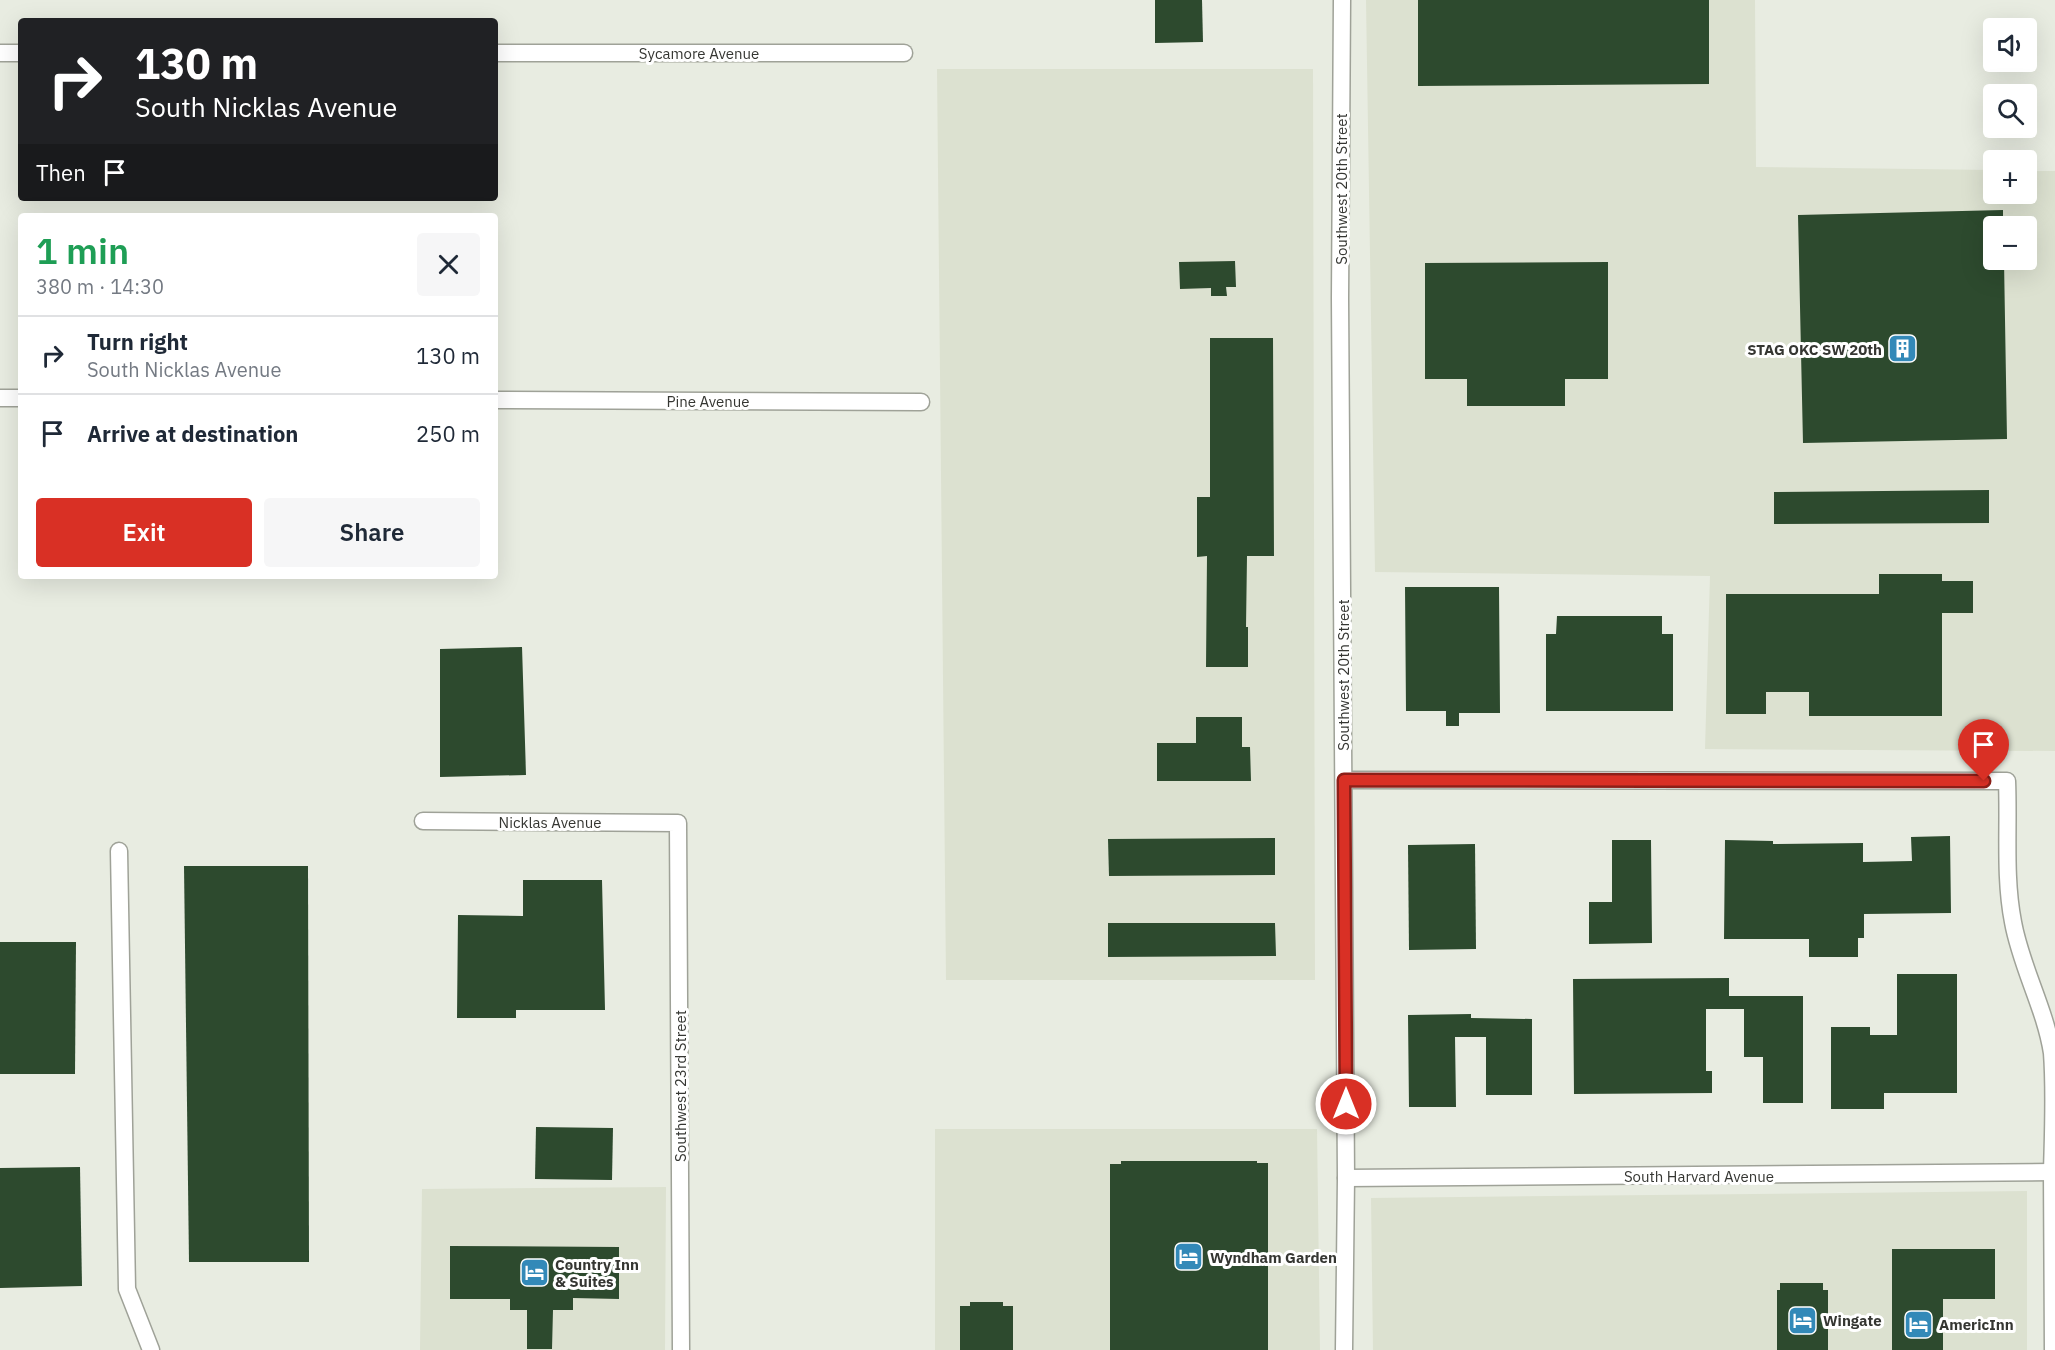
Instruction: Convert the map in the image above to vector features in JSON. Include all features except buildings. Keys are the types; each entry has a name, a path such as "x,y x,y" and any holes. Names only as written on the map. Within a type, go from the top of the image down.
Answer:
{"street":[{"name":"Southwest 20th Street","path":"1342,0 1340,298 1346,1178 1344,1350"},
{"path":"0,53 18,53"},
{"name":"Sycamore Avenue","path":"498,53 904,53"},
{"path":"0,398 18,398"},
{"name":"Pine Avenue","path":"498,400 921,402"},
{"path":"1344,780 2007,781 2009,829 2007,884 2013,924 2052,1053 2054,1078 2052,1172 2054,1350"},
{"name":"Nicklas Avenue","path":"423,820 678,823"},
{"name":"Southwest 23rd Street","path":"678,823 681,1350"},
{"path":"120,851 127,1289 151,1350"},
{"name":"South Harvard Avenue","path":"1346,1178 2052,1172"}],"shaded area":[{"path":"1366,0 1755,0 1756,167 1983,170 1983,204 2037,204 2037,171 2055,171 2055,751 1705,749 1710,576 1375,572"},
{"path":"937,69 1313,69 1315,980 946,980"},
{"path":"935,1129 1317,1129 1320,1350 935,1350"},
{"path":"666,1187 665,1350 420,1350 422,1189"},
{"path":"2027,1191 2027,1350 1373,1350 1371,1198"}],"place":[{"name":"STAG OKC SW 20th","path":"1903,349"},
{"name":"Wyndham Garden","path":"1189,1257"},
{"name":"Country Inn & Suites","path":"534,1273"},
{"name":"Wingate","path":"1802,1320"},
{"name":"AmericInn","path":"1918,1324"}],"route":[{"path":"1346,1104 1344,780 1984,781"}]}
